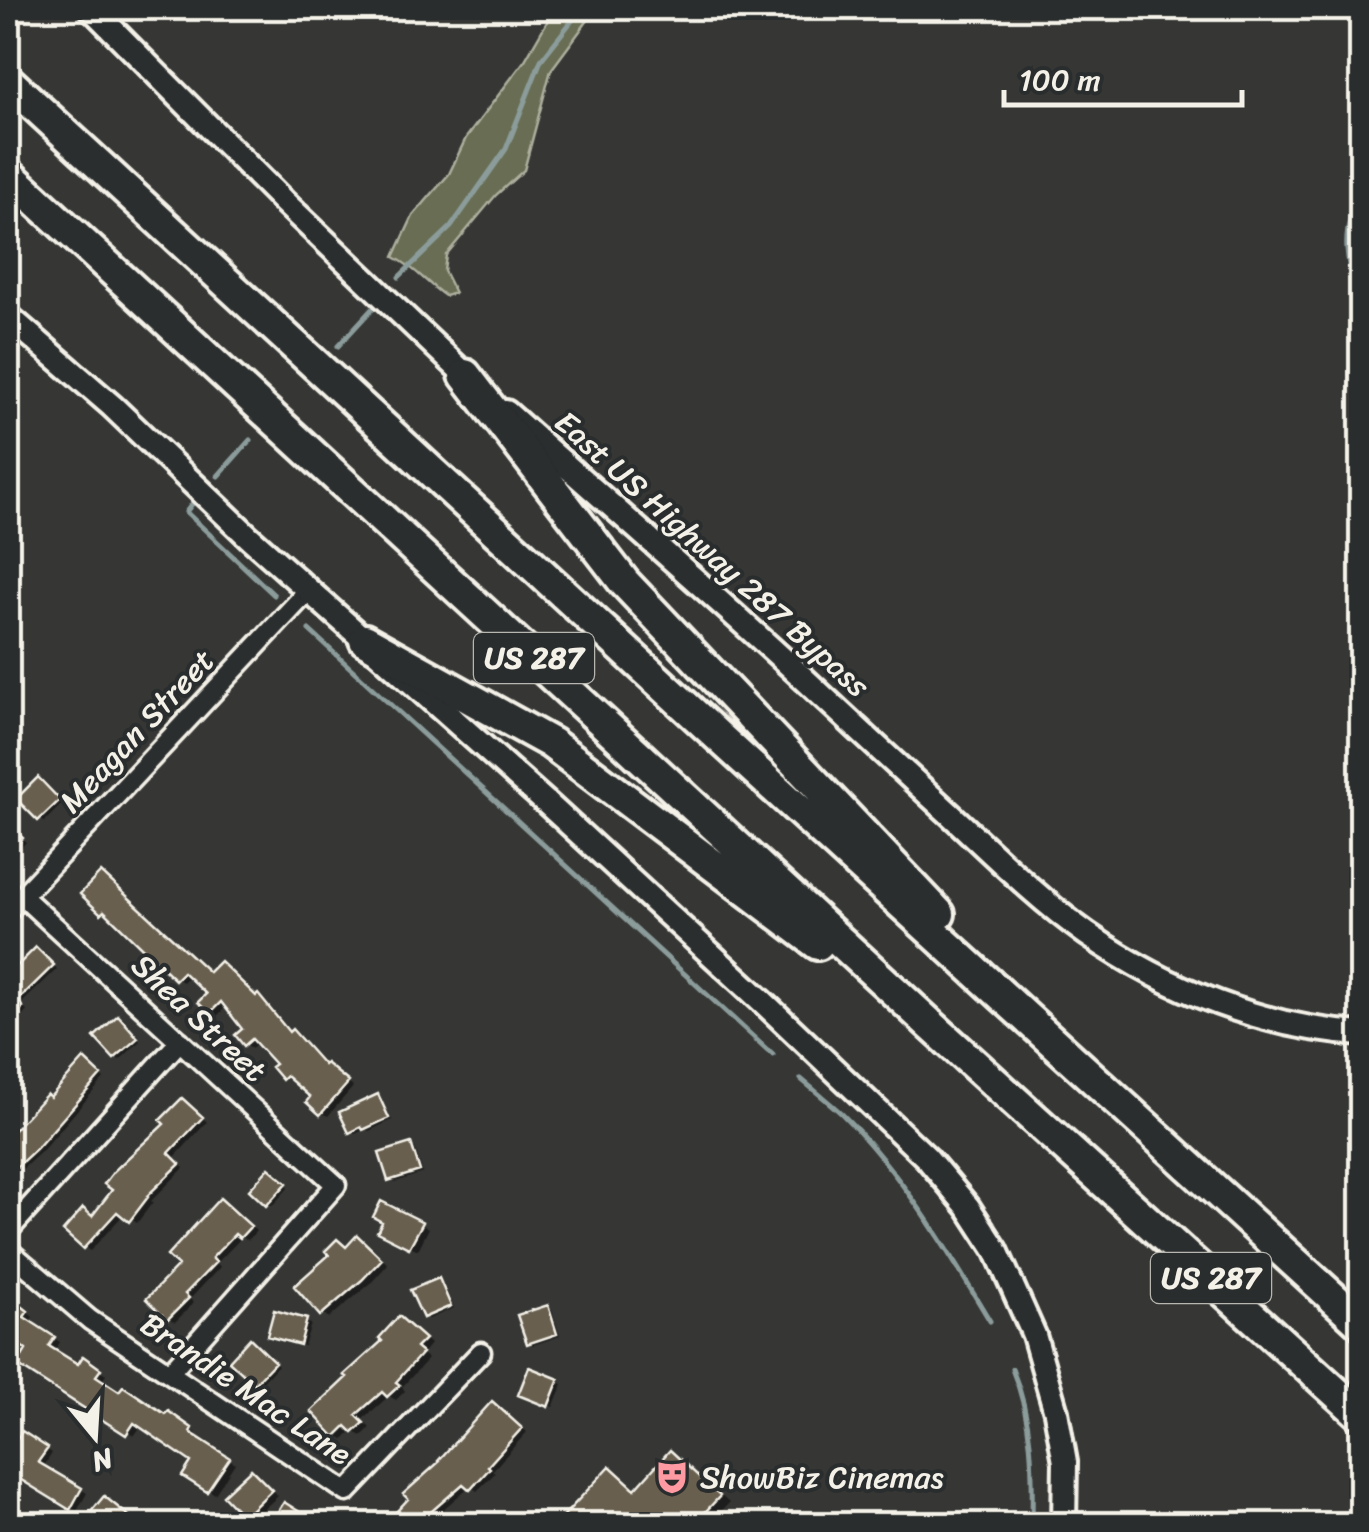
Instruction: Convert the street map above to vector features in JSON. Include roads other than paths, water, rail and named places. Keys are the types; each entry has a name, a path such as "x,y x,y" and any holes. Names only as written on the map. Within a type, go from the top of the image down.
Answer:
{"highway":[{"name":"US 287","path":"8,81 1362,1324"},
{"name":"US 287","path":"8,174 1362,1416"},
{"path":"465,376 624,582 932,906 954,933 971,967"},
{"path":"365,640 551,743 833,955 1027,1128 1060,1142"}],"main road":[{"name":"East US Highway 287 Bypass","path":"91,8 465,376 774,652 1027,886 1087,933 1155,976 1205,999 1268,1018 1362,1034"},
{"path":"8,316 550,806 927,1158 968,1207 1018,1294 1046,1371 1064,1462 1064,1524"}],"street":[{"name":"Meagan Street","path":"8,911 310,590"},
{"name":"Shea Street","path":"22,896 336,1185 169,1373"},
{"path":"8,1230 180,1041"},
{"name":"Brandie Mac Lane","path":"8,1250 90,1320 347,1492 481,1352"}],"waterway":[{"path":"399,277 451,227 506,149 541,60 582,8"},
{"path":"1362,194 1347,236 1352,277 1362,306"},
{"path":"338,346 372,309"},
{"path":"218,476 250,440"},
{"path":"192,504 186,512 274,595"},
{"path":"309,630 773,1055"},
{"path":"801,1079 864,1137 904,1187 990,1321"},
{"path":"1012,1369 1028,1426 1032,1524"}],"place":[{"name":"ShowBiz Cinemas","path":"672,1477"}]}
